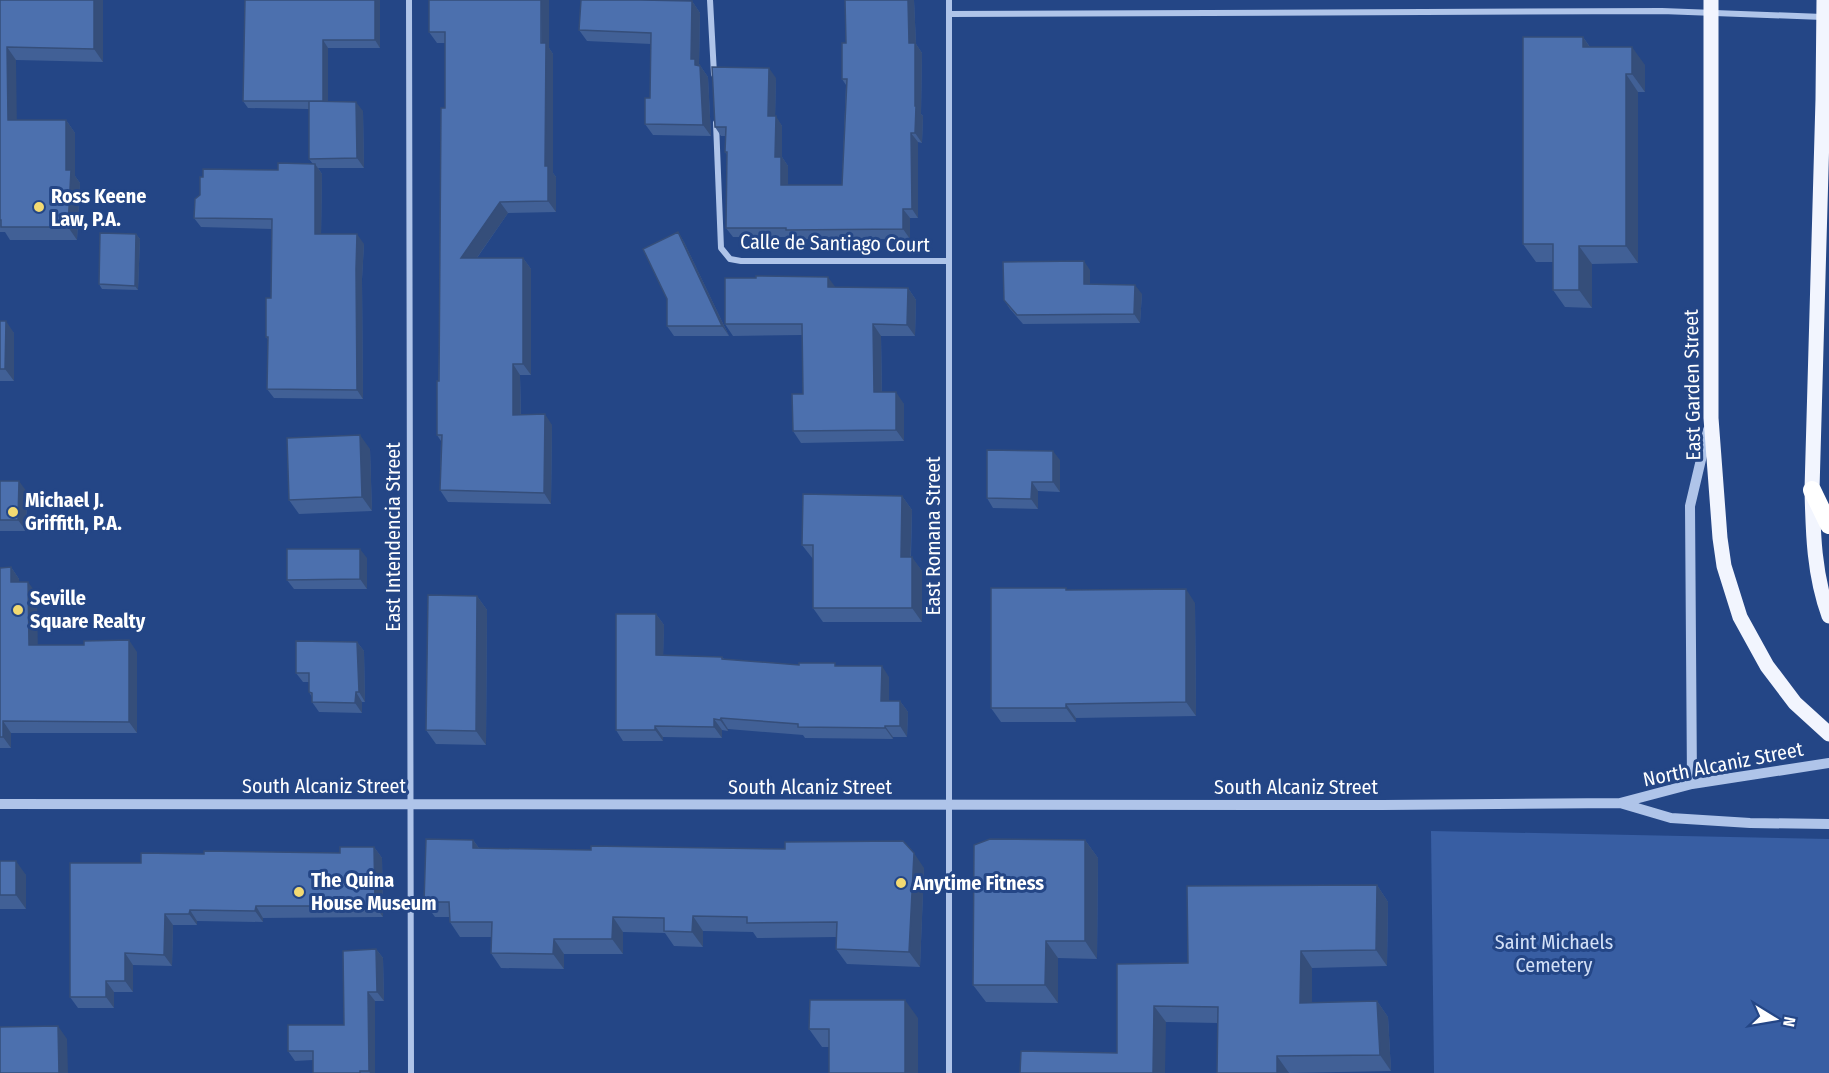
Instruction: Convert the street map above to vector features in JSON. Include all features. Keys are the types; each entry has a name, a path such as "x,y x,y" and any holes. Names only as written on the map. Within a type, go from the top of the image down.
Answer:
{"highway":[{"path":"1812,490 1829,525"}],"main road":[{"path":"1824,0 1812,490 1816,569 1829,616"},
{"name":"East Garden Street","path":"1711,6 1711,418 1724,566 1740,617 1780,686 1805,714 1829,734"}],"street":[{"name":"East Intendencia Street","path":"409,0 411,1073"},
{"path":"711,0 714,83"},
{"name":"East Romana Street","path":"949,0 949,1073"},
{"path":"949,14 1711,6 1823,17"},
{"name":"Calle de Santiago Court","path":"716,118 721,248 730,258 741,261 949,261"},
{"path":"1692,784 1690,506 1711,418"},
{"name":"North Alcaniz Street","path":"1620,803 1692,784 1829,763"},
{"name":"South Alcaniz Street","path":"0,804 1383,805 1620,803"},
{"name":"North Alcaniz Street","path":"1620,803 1671,818 1750,823 1829,824"}],"green space":[{"name":"Saint Michaels Cemetery","path":"1431,831 1829,839 1829,1073 1434,1073"}],"building":[{"path":"0,0 94,0 94,49 7,47 8,120 66,120 66,170 71,170 68,227 1,227"},
{"path":"245,0 375,0 375,40 323,40 323,101 243,101"},
{"path":"429,0 541,0 541,43 546,43 545,166 548,166 548,201 500,202 461,258 523,258 523,364 513,364 513,415 545,414 544,493 440,490 442,435 437,435 437,381 439,381 441,108 445,108 445,32 429,32"},
{"path":"581,0 692,1 691,59 695,59 695,65 700,66 703,125 645,124 645,98 650,98 651,33 579,30"},
{"path":"845,0 908,0 909,43 915,43 916,106 915,133 911,133 912,209 903,209 903,229 726,228 726,127 715,127 712,67 769,68 768,116 776,116 775,157 781,157 781,185 842,185 847,79 842,79 842,43 846,43"},
{"path":"1523,37 1583,37 1583,47 1632,47 1632,74 1626,74 1626,246 1579,246 1579,290 1553,290 1553,244 1523,244"},
{"path":"309,101 356,102 357,158 309,159"},
{"path":"278,163 315,164 315,234 357,234 357,390 267,389 266,298 271,298 272,219 194,218 195,199 200,195 200,177 203,177 203,169 278,170"},
{"path":"678,232 722,326 667,326 667,299 643,249"},
{"path":"100,233 136,234 135,286 99,284"},
{"path":"1084,261 1084,284 1135,285 1134,314 1017,315 1004,300 1003,262"},
{"path":"756,276 828,277 828,287 908,288 907,325 873,324 874,392 896,392 896,430 793,431 792,394 803,394 802,324 725,324 725,278 756,278"},
{"path":"0,321 6,321 5,369 0,369"},
{"path":"360,435 362,497 289,500 287,438"},
{"path":"987,450 1053,451 1053,482 1032,482 1031,499 987,498"},
{"path":"0,481 19,481 18,520 0,520"},
{"path":"803,494 902,496 901,557 912,557 912,608 813,608 813,545 802,545"},
{"path":"287,549 360,549 360,579 287,580"},
{"path":"11,567 11,582 28,582 29,645 84,645 84,641 129,640 129,722 3,721 3,737 0,737 0,568"},
{"path":"991,588 1186,589 1186,702 1066,704 1066,708 991,708"},
{"path":"428,595 477,596 476,731 426,730"},
{"path":"616,614 656,614 656,655 722,657 722,659 799,665 799,663 835,663 835,666 882,666 881,701 900,701 900,726 885,726 885,728 798,727 798,724 721,718 720,720 714,719 714,727 655,726 655,730 616,730"},
{"path":"296,641 357,642 359,692 356,692 355,703 312,702 312,693 309,692 309,673 296,673"},
{"path":"426,839 473,840 473,848 591,850 591,846 785,849 785,842 903,841 914,853 909,952 836,949 837,922 747,923 747,917 693,916 692,932 664,931 664,918 613,917 612,939 554,939 553,954 491,953 492,922 450,922 449,902 424,902"},
{"path":"990,839 1085,840 1085,941 1046,941 1045,985 973,985 974,845"},
{"path":"340,847 374,847 375,906 256,906 255,911 190,910 189,914 165,914 164,955 125,953 125,981 106,981 106,997 70,997 70,863 141,863 141,853 204,854 204,851 340,853"},
{"path":"0,861 16,861 16,895 0,895"},
{"path":"1377,885 1376,950 1301,951 1300,1003 1377,1001 1380,1055 1277,1056 1277,1073 1217,1073 1218,1007 1154,1006 1153,1073 1020,1073 1021,1051 1117,1053 1117,964 1188,963 1187,886"},
{"path":"376,949 377,992 368,992 369,1071 313,1073 313,1051 288,1051 288,1025 344,1025 343,951"},
{"path":"810,1000 905,1000 905,1073 829,1073 829,1029 809,1029"},
{"path":"58,1026 59,1073 0,1073 0,1027"}],"place":[{"name":"Ross Keene Law, P.A.","path":"39,207"},
{"name":"Michael J. Griffith, P.A.","path":"13,512"},
{"name":"Seville Square Realty","path":"18,610"},
{"name":"Anytime Fitness","path":"901,883"},
{"name":"The Quina House Museum","path":"299,892"}]}
